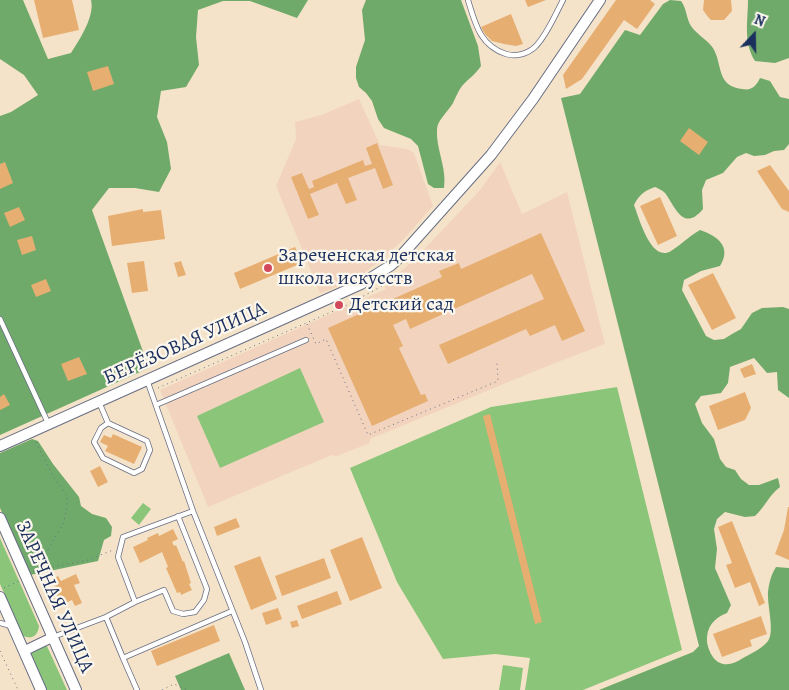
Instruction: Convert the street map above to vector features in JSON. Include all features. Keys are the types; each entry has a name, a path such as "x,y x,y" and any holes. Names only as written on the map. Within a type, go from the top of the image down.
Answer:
{"street":[{"name":"БЕРЁЗОВАЯ УЛИЦА","path":"0,446 361,284 390,266 414,242 485,162 522,114 600,0"},
{"name":"ЗАРЕЧНАЯ УЛИЦА","path":"0,518 76,690"},
{"path":"2,593 13,627 41,690"},
{"path":"24,650 53,637"}],"lane":[{"path":"468,0 478,30 485,42 500,52 519,56 534,47 542,37 563,0"},
{"path":"0,318 49,424"},
{"path":"156,405 306,340"},
{"path":"147,380 193,511 245,642 261,690"},
{"path":"99,402 108,423 147,441 150,450 142,469 134,472 102,458 94,442 101,428 108,423"},
{"path":"135,602 118,557 123,537 193,511"},
{"path":"53,637 106,617 164,590 174,611 183,614 195,612 204,600 207,589 178,516"},
{"path":"123,658 232,611"},
{"path":"106,617 137,690"},
{"path":"0,623 13,627"}],"path":[{"path":"307,323 316,344 326,340 368,435 498,381 496,362"},
{"path":"34,437 54,478 67,495 64,522 36,570"},
{"path":"30,572 88,560 114,550"},
{"path":"2,593 22,580"},
{"path":"0,651 18,690"},
{"path":"162,690 174,684 188,690"}],"shaded area":[{"path":"359,99 380,145 407,149 414,153 433,206 404,239 382,259 361,275 320,293 276,186 296,139 295,122 321,115"},
{"path":"500,162 522,214 567,192 605,344 370,439 370,443 337,456 332,455 208,507 160,390 386,289 385,286 392,283 391,280 415,259 480,190"}],"green space":[{"path":"0,0 23,0 48,59 71,53 89,20 92,6 91,0 308,0 297,18 250,1 223,1 198,10 196,37 199,65 186,87 161,91 157,117 167,142 171,169 159,192 135,188 109,188 92,210 149,368 0,435 0,116 11,112 38,95 24,75 0,59"},
{"path":"366,0 461,0 478,46 481,66 464,83 437,126 438,145 445,180 444,188 434,188 428,184 418,146 411,139 384,128 378,119 372,101 359,87 356,78 356,67 365,40 362,10"},
{"path":"670,0 681,1 691,26 713,48 724,79 728,84 742,89 751,89 760,78 770,81 780,97 789,99 789,144 784,150 774,151 765,155 754,156 746,153 737,157 723,173 706,180 702,190 703,209 696,216 685,218 680,215 665,193 655,187 642,194 634,205 647,237 657,251 664,253 671,251 700,230 712,235 724,248 720,266 701,271 684,280 682,290 706,336 714,340 724,339 741,329 752,313 762,308 783,307 789,309 789,398 778,390 777,372 767,373 754,358 730,367 728,383 721,393 701,396 695,404 702,423 714,439 720,459 726,467 735,470 741,479 749,485 759,485 778,478 780,487 755,516 745,517 725,512 717,519 714,529 717,549 715,568 731,605 727,613 715,620 709,628 707,637 708,648 718,662 728,664 740,660 766,644 771,631 768,597 770,579 776,567 789,568 789,690 599,690 693,652 699,646 561,98 580,94 625,30 640,35 663,4"},
{"path":"748,0 789,0 789,58 775,63 755,61 751,54 748,39"},
{"path":"300,368 324,422 220,468 197,416"},
{"path":"617,387 682,650 583,690 525,690 530,658 495,654 443,659 397,582 350,468 491,407"},
{"path":"32,439 38,441 79,497 81,506 92,514 106,518 112,527 111,536 104,540 98,561 30,575 0,508 0,453"},
{"path":"143,503 151,509 139,525 131,518"},
{"path":"0,538 39,626 36,634 32,637 23,636 0,584"},
{"path":"46,644 67,690 46,690 29,652"},
{"path":"229,653 245,690 181,690 175,676"},
{"path":"503,665 523,668 520,690 499,690"}],"building":[{"path":"34,0 72,0 79,30 43,38"},
{"path":"525,0 546,0 528,7"},
{"path":"616,0 650,0 655,4 637,29 624,20 582,79 566,89 563,75"},
{"path":"704,0 731,0 732,11 724,20 711,20 703,10"},
{"path":"511,14 523,44 516,46 492,41 481,27"},
{"path":"108,66 114,84 93,91 87,72"},
{"path":"689,128 708,142 699,155 680,141"},
{"path":"377,143 393,185 383,189 375,168 348,178 357,200 346,204 337,183 310,194 319,215 308,219 291,177 302,173 309,189 314,187 312,181 363,160 365,166 372,164 366,148"},
{"path":"5,162 13,183 0,189 0,164"},
{"path":"770,165 789,191 789,212 782,209 757,171"},
{"path":"660,197 677,236 658,245 640,206"},
{"path":"19,207 25,220 10,227 4,213"},
{"path":"143,209 143,212 161,210 165,239 112,246 108,216"},
{"path":"541,233 585,331 562,341 555,325 530,336 526,329 448,364 439,345 544,299 532,274 410,329 406,319 393,325 403,346 399,348 421,395 425,394 428,401 372,426 328,328 442,277 439,271 459,263 461,269"},
{"path":"32,236 36,250 22,255 17,240"},
{"name":"Зареченская детская школа искусств","path":"295,247 302,263 240,289 234,273"},
{"path":"144,261 148,291 132,293 127,263"},
{"path":"181,261 186,275 178,277 174,263"},
{"path":"713,273 736,318 712,330 688,285"},
{"path":"46,279 51,291 36,297 31,285"},
{"path":"79,357 87,374 68,381 61,364"},
{"path":"752,364 756,374 744,378 740,369"},
{"path":"745,392 751,408 745,420 718,430 709,406"},
{"path":"4,394 10,405 0,410 0,397"},
{"path":"490,414 542,622 535,624 483,416"},
{"path":"113,434 142,447 134,464 105,451 108,446 100,442 104,435 111,438"},
{"path":"100,466 108,482 98,487 90,471"},
{"path":"788,507 789,560 775,554 784,530"},
{"path":"236,518 240,527 217,536 214,527"},
{"path":"732,521 765,603 759,606 750,582 735,588 726,565 732,563 718,527"},
{"path":"173,529 178,539 172,542 174,546 176,545 184,561 192,590 181,595 180,592 177,593 166,568 168,567 162,552 140,563 133,547 158,533 159,536"},
{"path":"362,537 382,588 350,601 330,550"},
{"path":"260,556 277,599 251,610 234,566"},
{"path":"324,558 331,578 282,596 275,576"},
{"path":"76,574 80,583 74,585 82,603 75,606 72,600 57,607 53,599 58,597 56,593 58,592 52,579 58,576 61,581"},
{"path":"337,591 342,604 302,619 297,606"},
{"path":"278,608 282,619 266,625 262,613"},
{"path":"761,616 767,634 750,640 752,646 722,657 713,634"},
{"path":"297,620 299,626 292,628 290,622"},
{"path":"214,625 220,641 157,666 151,651"}],"place":[{"name":"Зареченская детская школа искусств","path":"268,268"},
{"name":"Детский сад","path":"339,305"}]}
